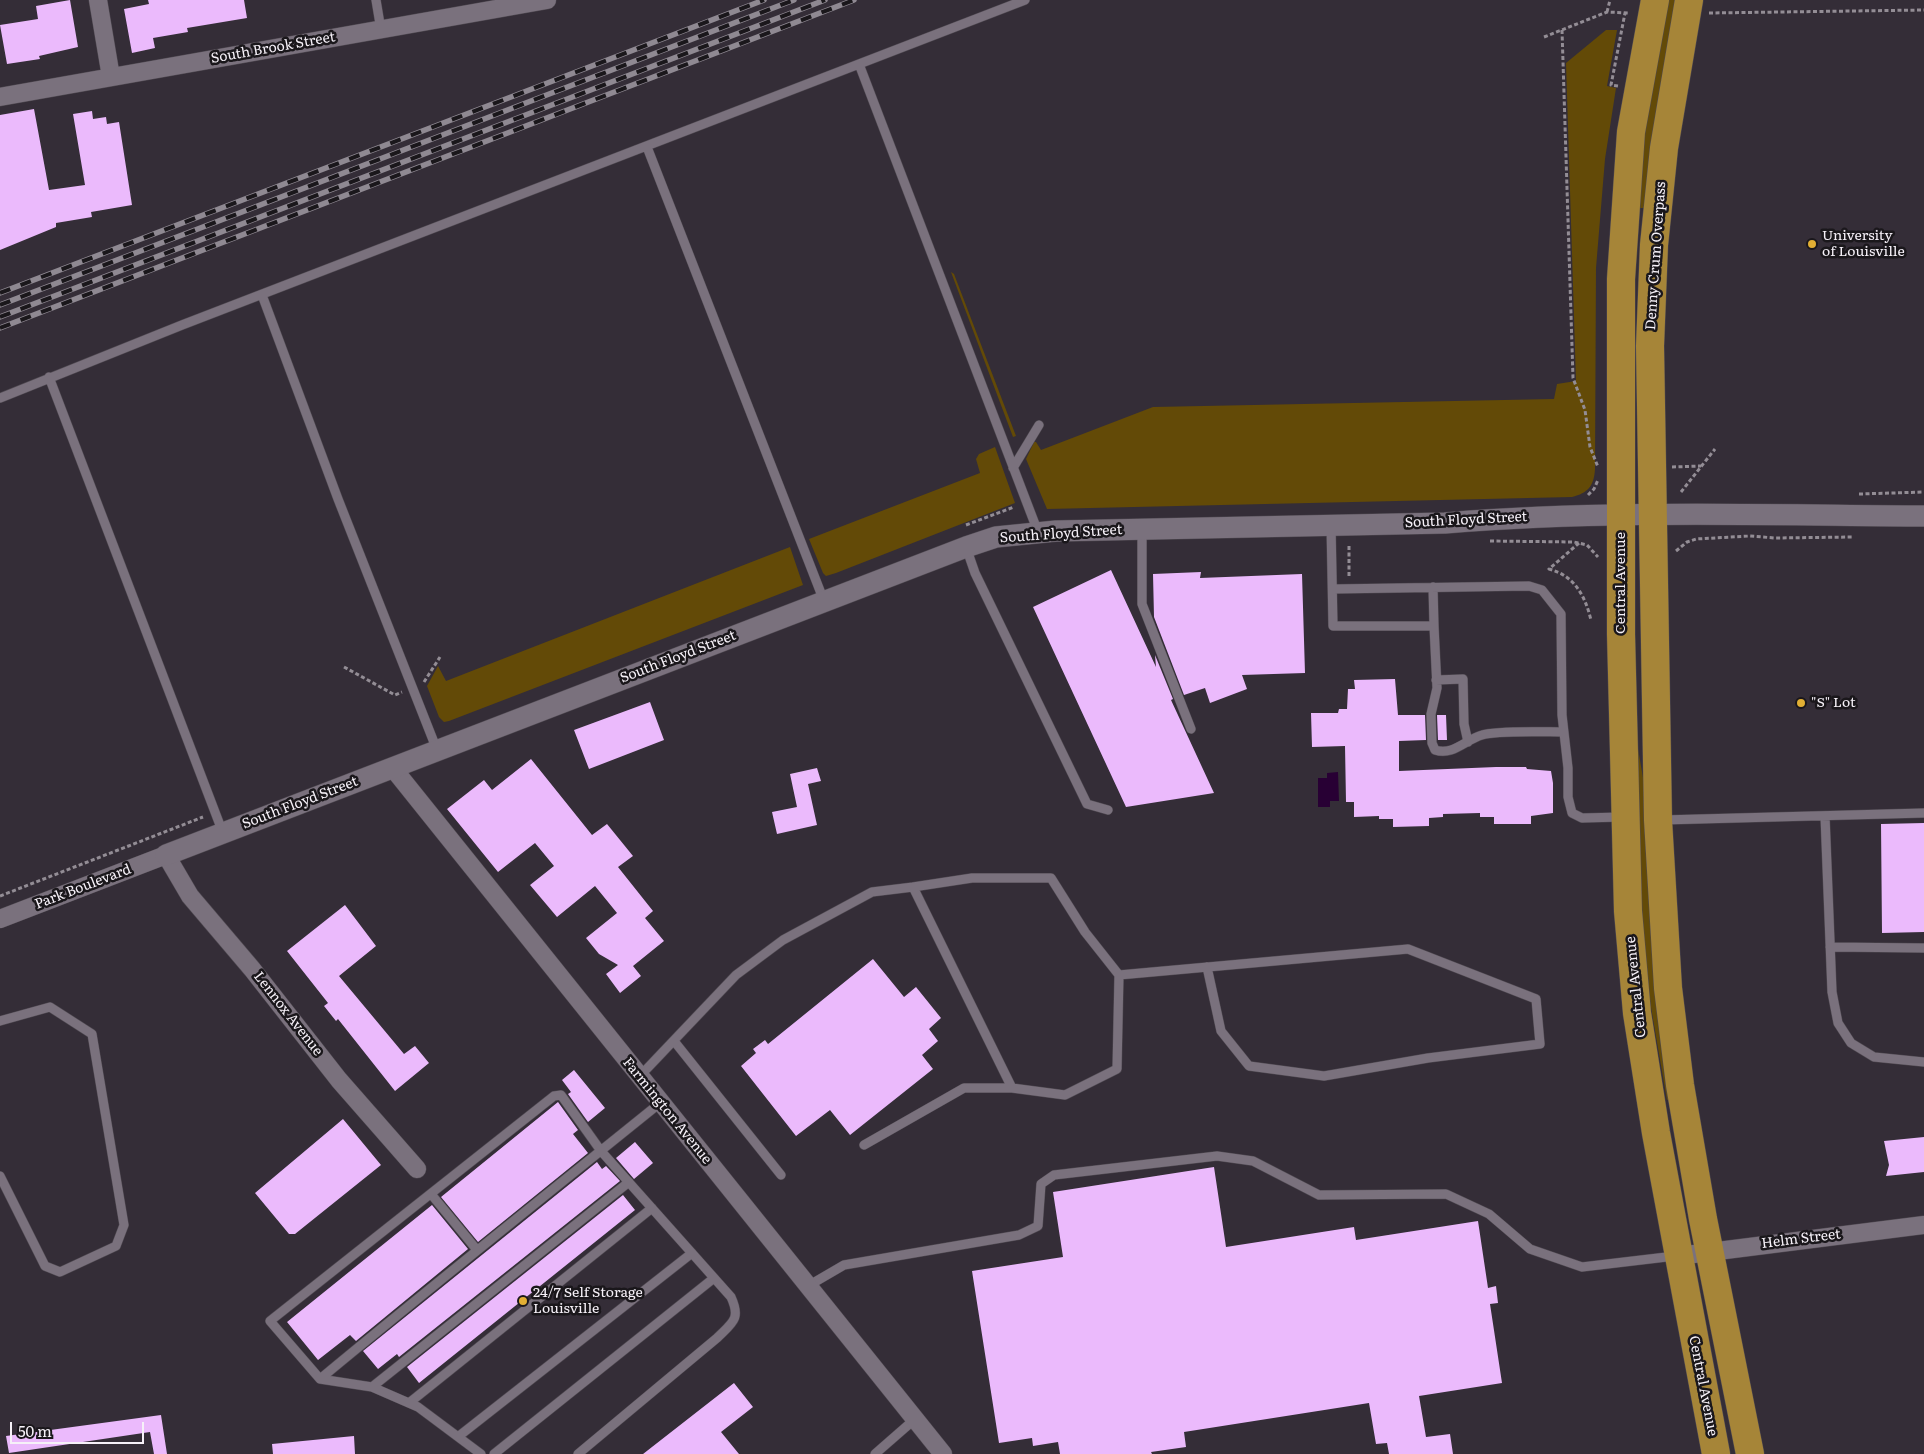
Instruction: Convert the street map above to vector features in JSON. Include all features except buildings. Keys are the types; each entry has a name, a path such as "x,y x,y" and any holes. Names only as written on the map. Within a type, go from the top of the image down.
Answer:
{"main road":[{"path":"1621,514 1621,279 1631,132 1655,0"},
{"name":"Denny Crum Overpass","path":"1653,514 1650,346 1654,245 1664,148 1697,6"},
{"name":"Central Avenue","path":"1621,514 1628,911 1637,1013 1678,1256 1716,1454"},
{"path":"1653,514 1658,820 1670,998 1680,1085 1709,1250 1750,1454"}],"street":[{"path":"98,0 111,77"},
{"name":"South Brook Street","path":"0,97 381,30 489,5 547,0"},
{"name":"South Floyd Street","path":"166,855 824,601 996,537 1038,532 1331,524 1445,523 1502,518 1621,514 1924,516"},
{"name":"Farmington Avenue","path":"392,767 943,1454"},
{"name":"Park Boulevard","path":"0,919 166,855"},
{"name":"Lennox Avenue","path":"166,855 190,896 252,969 339,1080 417,1169"},
{"name":"Helm Street","path":"1678,1256 1709,1250 1924,1225"}],"lane":[{"path":"376,0 381,30"},
{"path":"0,398 49,377 1025,0"},
{"path":"859,64 1038,532"},
{"path":"647,146 824,601"},
{"path":"262,296 437,751"},
{"path":"49,377 223,834"},
{"path":"1013,468 1039,425"},
{"path":"1331,524 1333,626 1434,626"},
{"path":"1142,529 1142,604 1192,729"},
{"path":"966,547 975,572 1087,804 1108,810"},
{"path":"1333,589 1529,586 1542,590 1561,614 1564,732 1568,768 1568,797 1572,813 1582,818 1625,817"},
{"path":"1433,587 1436,680 1431,714 1432,743 1435,750 1442,752 1452,751 1483,734 1564,732"},
{"path":"1436,680 1463,679 1464,724 1468,742"},
{"path":"1658,820 1924,813"},
{"path":"1825,816 1832,992 1838,1023 1851,1043 1874,1057 1924,1062"},
{"path":"639,1077 736,975 783,940 872,892 972,878 1051,878 1085,932 1118,975 1116,1068 1065,1095 1012,1088 964,1088 864,1146"},
{"path":"913,887 1012,1088"},
{"path":"1830,947 1924,948"},
{"path":"1118,975 1207,967 1408,949 1536,999 1540,1044 1428,1058 1324,1076 1249,1066 1220,1032 1207,967"},
{"path":"0,1021 50,1007 92,1034 124,1225 116,1246 60,1272 46,1266 0,1176"},
{"path":"674,1041 781,1176"},
{"path":"481,1454 459,1436 409,1403 372,1387 320,1380 270,1322 554,1096 561,1096 601,1151 731,1297 737,1311 734,1321 717,1338 578,1454"},
{"path":"320,1380 477,1250 660,1103"},
{"path":"808,1286 844,1265 1019,1235 1038,1226 1042,1184 1054,1175 1217,1156 1253,1161 1319,1195 1446,1194 1489,1214 1530,1249 1582,1267 1678,1256"},
{"path":"372,1387 629,1182"},
{"path":"431,1194 477,1250"},
{"path":"409,1403 652,1208"},
{"path":"459,1436 692,1253"},
{"path":"494,1454 714,1278"},
{"path":"875,1454 915,1419"}],"path":[{"path":"1607,12 1610,0"},
{"path":"1697,6 1924,10"},
{"path":"1544,37 1607,12 1627,13 1611,85 1621,87"},
{"path":"1562,30 1573,378 1585,410 1590,447 1600,470 1600,452"},
{"path":"1681,492 1715,449"},
{"path":"1669,468 1702,466"},
{"path":"1584,498 1594,490 1599,475"},
{"path":"1674,553 1687,542 1696,539 1750,536 1775,538 1854,536"},
{"path":"1523,540 1579,542 1592,549 1599,562"},
{"path":"1579,542 1550,569 1569,578 1582,592 1591,620"},
{"path":"1349,577 1350,544"},
{"path":"423,685 440,657"},
{"path":"344,668 395,695 412,689"},
{"path":"0,896 204,817"}],"shaded area":[{"path":"1665,0 1676,0 1659,95 1644,208 1634,208 1640,149"},
{"path":"1606,30 1617,30 1607,86 1616,88 1605,159 1596,268 1595,469 1592,484 1586,491 1572,497 1047,509 1026,459 1034,442 1036,442 1041,450 1153,407 1554,399 1557,384 1576,381 1566,63"},
{"path":"951,272 954,274 1016,436 1013,437"},
{"path":"995,447 1015,503 836,573 826,576 823,573 809,539 980,473 976,459 979,454"},
{"path":"790,547 803,585 449,721 444,722 439,717 427,686 438,666 446,681"},
{"path":"1636,737 1646,795 1669,1099 1667,1100 1643,961"},
{"path":"1338,772 1339,801 1330,801 1330,807 1318,807 1318,778 1327,778 1327,773"}],"railway":[{"path":"0,293 764,0"},
{"path":"0,305 794,0"},
{"path":"0,317 825,0"},
{"path":"0,328 854,0"}],"place":[{"name":"University of Louisville","path":"1812,244"},
{"name":"\"S\" Lot","path":"1801,703"},
{"name":"24/7 Self Storage Louisville","path":"523,1301"}]}
